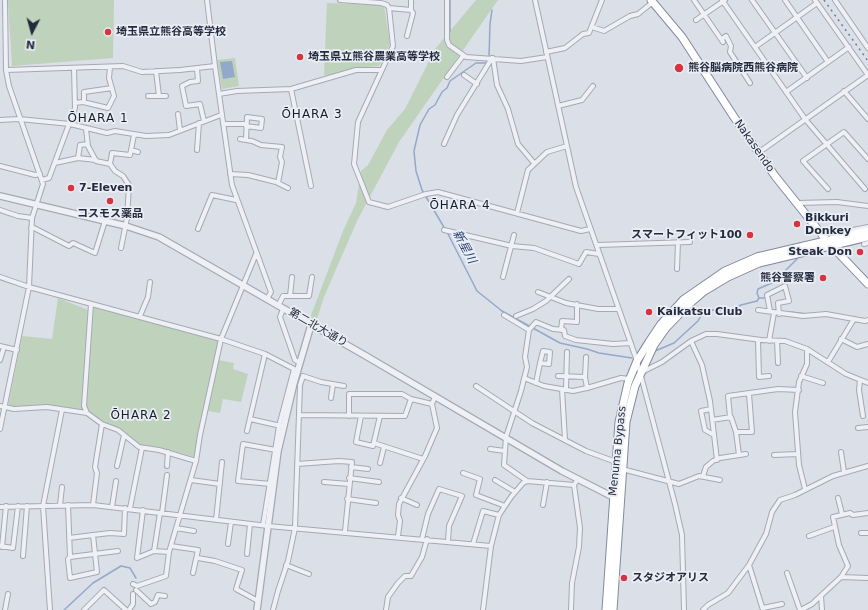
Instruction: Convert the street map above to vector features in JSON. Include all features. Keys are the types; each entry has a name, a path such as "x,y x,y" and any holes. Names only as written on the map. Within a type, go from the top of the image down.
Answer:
{"highway":[{"name":"Nakasendo","path":"652,1 682,37 758,153 830,244 868,284"},
{"path":"830,244 852,235 868,231"},
{"path":"830,244 867,241"},
{"name":"Menuma Bypass","path":"613,610 617,498 616,462 619,422 630,379 637,361 649,342 683,300 725,271 757,257 830,244"},
{"name":"Menuma Bypass","path":"606,610 617,498 622,469 626,417 640,371 654,345 666,328 689,304 710,288 759,263 830,244"}],"street":[{"path":"0,429 2,407 17,350 29,287 32,218 42,189 42,180 19,119 9,86 6,70 5,0"},
{"path":"207,0 230,174 236,200 271,292 267,299"},
{"path":"340,0 367,0 387,5 389,8 411,10"},
{"path":"407,36 413,13 411,10 411,0"},
{"path":"447,0 447,40 449,45 466,58 491,58 521,61 547,57"},
{"path":"535,0 576,187 637,361 682,535 684,610"},
{"path":"546,52 570,45 583,34 589,33 602,0"},
{"path":"694,0 706,14 723,41 726,36 731,46 730,52 750,83"},
{"path":"696,20 724,0 804,119 865,189"},
{"path":"752,0 806,78"},
{"path":"785,0 828,62"},
{"path":"835,0 868,48"},
{"path":"592,27 604,31 630,16 638,14 652,1"},
{"path":"754,46 816,1 868,75 758,153"},
{"path":"389,8 393,46 358,122 355,168 369,202 388,207 438,192 581,230 590,229"},
{"path":"0,19 5,14"},
{"path":"0,37 6,33"},
{"path":"786,92 849,48"},
{"path":"447,77 463,56"},
{"path":"444,144 457,115 477,84 491,58"},
{"path":"491,58 497,85 508,108 518,144 534,163"},
{"path":"6,70 123,66 142,72 215,66"},
{"path":"74,103 84,102 108,108 114,96 109,78 110,67"},
{"path":"42,180 49,178 70,124 74,103 74,68"},
{"path":"197,68 198,80 182,86 186,106 200,104 204,121"},
{"path":"219,94 237,91 291,89 356,70 382,70"},
{"path":"156,71 159,96"},
{"path":"464,76 477,84"},
{"path":"558,106 582,100 594,86"},
{"path":"84,102 84,92 112,88"},
{"path":"291,89 311,186"},
{"path":"844,91 868,119"},
{"path":"148,96 166,96"},
{"path":"178,114 180,130"},
{"path":"0,120 19,119 70,124 107,133 115,131 146,136 169,135 222,115"},
{"path":"197,150 199,123"},
{"path":"223,124 246,125 246,140"},
{"path":"86,129 88,144 96,160"},
{"path":"828,189 803,161 825,144 844,132 868,159"},
{"path":"110,164 112,153 130,155 134,135"},
{"path":"240,139 261,145 282,147 280,157 282,162 278,183"},
{"path":"78,158 80,145 88,144"},
{"path":"517,213 526,174 534,163 547,152 567,146"},
{"path":"131,150 138,152"},
{"path":"55,163 78,158 96,160 110,164 115,171 123,176 129,184 126,226 121,248"},
{"path":"0,166 35,175 40,174"},
{"path":"230,174 248,175 278,183 288,188"},
{"path":"198,229 212,195 236,200"},
{"name":"第二北大通り","path":"0,196 126,226 159,237 578,479 617,498"},
{"path":"797,203 837,202 868,206"},
{"path":"0,210 18,216 32,218"},
{"path":"31,228 34,228 69,246 72,243 95,252 105,221"},
{"path":"852,235 854,230 868,226"},
{"path":"446,230 512,246 534,248 579,264 586,252 599,254"},
{"path":"503,277 514,235"},
{"path":"677,269 678,242"},
{"path":"596,245 690,242"},
{"path":"133,584 137,586 166,576 171,546 196,461 200,435 221,339 256,254"},
{"path":"0,277 29,287 221,339 265,354 296,370"},
{"path":"290,296 292,277"},
{"path":"278,306 283,296 309,296 312,277"},
{"path":"516,316 533,309 550,297 569,279"},
{"path":"140,316 148,297 150,282"},
{"path":"769,341 774,311 778,302 790,301 785,286 767,295 774,311"},
{"path":"538,292 550,297 598,309 618,309"},
{"path":"87,413 84,406 92,304"},
{"path":"561,330 562,321 577,322 577,304"},
{"path":"283,309 280,317 295,360 300,363"},
{"path":"758,310 803,316 826,314 867,320"},
{"path":"504,315 530,329"},
{"path":"828,362 854,319"},
{"path":"574,486 527,481 504,465 506,437 527,367 525,357 530,329 536,322 552,329 564,330 565,336 576,340 613,344 631,343"},
{"path":"257,610 276,450 296,370 300,363 311,325"},
{"path":"640,371 644,372 662,362 691,341 706,334 769,341 785,341 807,349 846,374 868,383"},
{"path":"841,339 857,346 868,344"},
{"path":"758,340 759,376 769,376"},
{"path":"691,341 702,365 711,409 717,460"},
{"path":"777,341 778,363"},
{"path":"0,360 2,346 17,350"},
{"path":"805,489 798,454 796,412 801,376 807,364 807,349"},
{"path":"564,440 564,389 567,377 567,352"},
{"path":"247,431 265,354"},
{"path":"586,357 585,377 587,388"},
{"path":"536,383 540,363"},
{"path":"273,610 295,528 299,415 296,370"},
{"path":"281,426 297,384 303,376 344,386"},
{"path":"558,376 585,377"},
{"path":"801,376 823,383"},
{"path":"524,378 536,383 573,391 621,378 630,379"},
{"path":"860,380 859,390 863,416"},
{"path":"330,398 333,384"},
{"path":"476,386 532,423 586,451 616,462"},
{"path":"738,455 736,432 730,417 728,396 778,389 799,390"},
{"path":"348,416 349,394 402,394 411,399 432,404"},
{"path":"736,432 752,432 749,394"},
{"path":"398,536 400,521 398,515 401,498 423,459 437,428 432,404 435,397"},
{"path":"299,415 405,416 411,399"},
{"path":"2,407 47,408 87,413 102,424 118,430 138,447 168,452 196,461"},
{"path":"711,409 701,410 705,430 714,435"},
{"path":"50,610 43,506 62,410"},
{"path":"362,416 356,442 373,446 380,416"},
{"path":"712,420 730,417"},
{"path":"250,419 281,426"},
{"path":"93,505 97,474 95,467 102,424"},
{"path":"858,428 868,427"},
{"path":"117,466 124,435"},
{"path":"374,443 423,459"},
{"path":"271,484 238,481 244,444 276,450"},
{"path":"380,463 384,447"},
{"path":"69,538 110,533 124,534 128,508 142,448"},
{"path":"490,449 505,451"},
{"path":"167,466 168,452"},
{"path":"841,452 844,472"},
{"path":"702,476 706,468 717,460 746,454"},
{"path":"774,455 798,454"},
{"path":"297,464 339,460 352,462 348,484 345,531"},
{"path":"216,520 222,462"},
{"path":"703,610 728,593 749,566 766,534 775,506 780,500 844,472 868,466"},
{"path":"351,467 368,469"},
{"path":"622,469 679,484 699,476 720,480"},
{"path":"463,472 480,479 476,495 505,506"},
{"path":"154,551 168,475"},
{"path":"350,478 379,482"},
{"path":"571,610 572,583 579,547 580,528 574,486 578,479"},
{"path":"191,480 220,484"},
{"path":"495,480 515,492"},
{"path":"112,507 116,481"},
{"path":"482,610 491,546 499,515 515,492 527,481"},
{"path":"324,482 348,484"},
{"path":"543,505 547,482"},
{"path":"60,505 62,487"},
{"path":"422,539 428,514 439,489 462,496 449,526 448,541"},
{"path":"401,498 417,505"},
{"path":"838,498 842,514"},
{"path":"347,499 376,503"},
{"path":"68,505 70,557 68,559 70,578 97,572 93,535"},
{"path":"0,506 93,505 128,508 250,524 345,531 491,546"},
{"path":"6,506 1,546 14,548 18,506"},
{"path":"23,556 27,506"},
{"path":"143,510 140,547 137,558 154,551 170,552"},
{"path":"473,544 482,511 499,515"},
{"path":"788,573 800,610 812,604 842,577 848,566 834,526 833,517 842,514 868,513"},
{"path":"228,544 231,522"},
{"path":"247,554 250,524"},
{"path":"809,536 834,526"},
{"path":"176,528 194,531"},
{"path":"861,533 868,533"},
{"path":"386,610 388,597 405,576 411,576 422,557 427,539"},
{"path":"171,546 198,550 198,558 194,572"},
{"path":"70,557 118,551"},
{"path":"198,558 215,560 242,570 236,589 258,601"},
{"path":"286,565 309,574"},
{"path":"749,566 763,609 782,604"},
{"path":"842,577 868,578"},
{"path":"91,610 85,608 104,590 126,610"},
{"path":"136,590 151,604 155,602 158,595 165,596"},
{"path":"5,610 8,594"},
{"path":"129,610 134,604 133,594"},
{"path":"821,596 822,610"}],"green space":[{"path":"8,0 114,0 113,58 12,66"},
{"path":"476,0 498,0 399,142 357,221 324,297 316,322 310,318 343,231 356,203 361,171 368,165 387,130 405,109 435,49"},
{"path":"327,3 384,5 390,44 379,66 354,68 330,75 324,75"},
{"path":"235,58 239,86 222,89 217,60"},
{"path":"58,298 88,310 82,411 8,406 22,336 52,339"},
{"path":"92,306 219,341 197,441 195,457 159,447 140,446 118,428 104,422 90,412 86,406"},
{"path":"218,360 234,363 233,369 248,374 241,402 223,399 220,413 208,411"}],"water":[{"path":"232,61 235,77 223,79 220,62"}],"waterway":[{"name":"新星川","path":"450,0 450,32"},
{"name":"新星川","path":"489,57 492,10"},
{"name":"新星川","path":"445,229 422,190 416,171 414,151 420,125 429,109 435,105 450,81 476,63 488,63"},
{"name":"新星川","path":"447,232 477,291 502,311 560,343 599,353 632,358"},
{"name":"新星川","path":"655,351 674,343 698,321 703,312 712,310 730,311 741,305 757,301 759,298 757,293 758,289 774,282 797,259"},
{"path":"759,298 766,298 768,308"},
{"path":"791,312 807,314"},
{"path":"64,610 93,583 121,566 130,568 136,578"}],"railway":[{"path":"824,0 868,61"}],"place":[{"name":"埼玉県立熊谷高等学校","path":"108,32"},
{"name":"埼玉県立熊谷農業高等学校","path":"300,57"},
{"name":"熊谷脳病院西熊谷病院","path":"679,68"},
{"name":"7-Eleven","path":"71,188"},
{"name":"コスモス薬品","path":"110,201"},
{"name":"Bikkuri Donkey","path":"797,224"},
{"name":"スマートフィット100","path":"750,235"},
{"name":"Steak Don","path":"860,252"},
{"name":"熊谷警察署","path":"823,278"},
{"name":"Kaikatsu Club","path":"649,312"},
{"name":"スタジオアリス","path":"624,578"}],"district":[{"name":"ŌHARA 3","path":"312,115"},
{"name":"ŌHARA 1","path":"98,119"},
{"name":"ŌHARA 4","path":"460,206"},
{"name":"ŌHARA 2","path":"141,416"}]}
